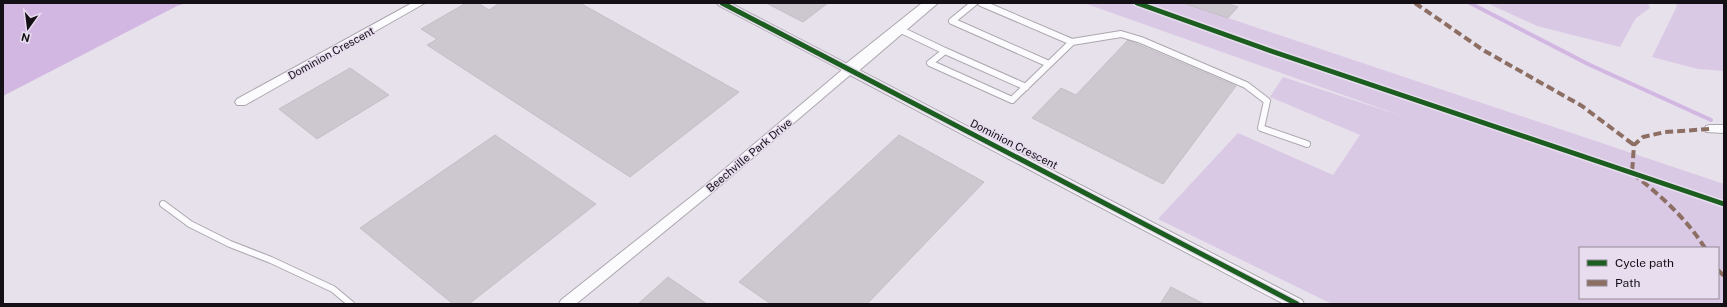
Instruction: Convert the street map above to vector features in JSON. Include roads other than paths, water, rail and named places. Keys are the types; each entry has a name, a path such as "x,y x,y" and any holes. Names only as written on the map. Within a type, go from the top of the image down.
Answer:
{"street":[{"name":"Dominion Crescent","path":"241,102 420,3"},
{"name":"Dominion Crescent","path":"722,3 1297,304"},
{"name":"Beechville Park Drive","path":"566,304 705,192 930,3"},
{"path":"1710,129 1724,129"}],"lane":[{"path":"974,3 952,21 1049,64"},
{"path":"981,3 1072,42 1121,34 1177,54 1246,85 1267,101 1261,128 1307,144"},
{"path":"899,29 1026,87"},
{"path":"945,51 930,63 1012,100 1072,42"},
{"path":"163,204 190,224 230,244 271,260 333,289 351,304"}],"waterway":[{"path":"1470,3 1590,65 1711,120"}]}
